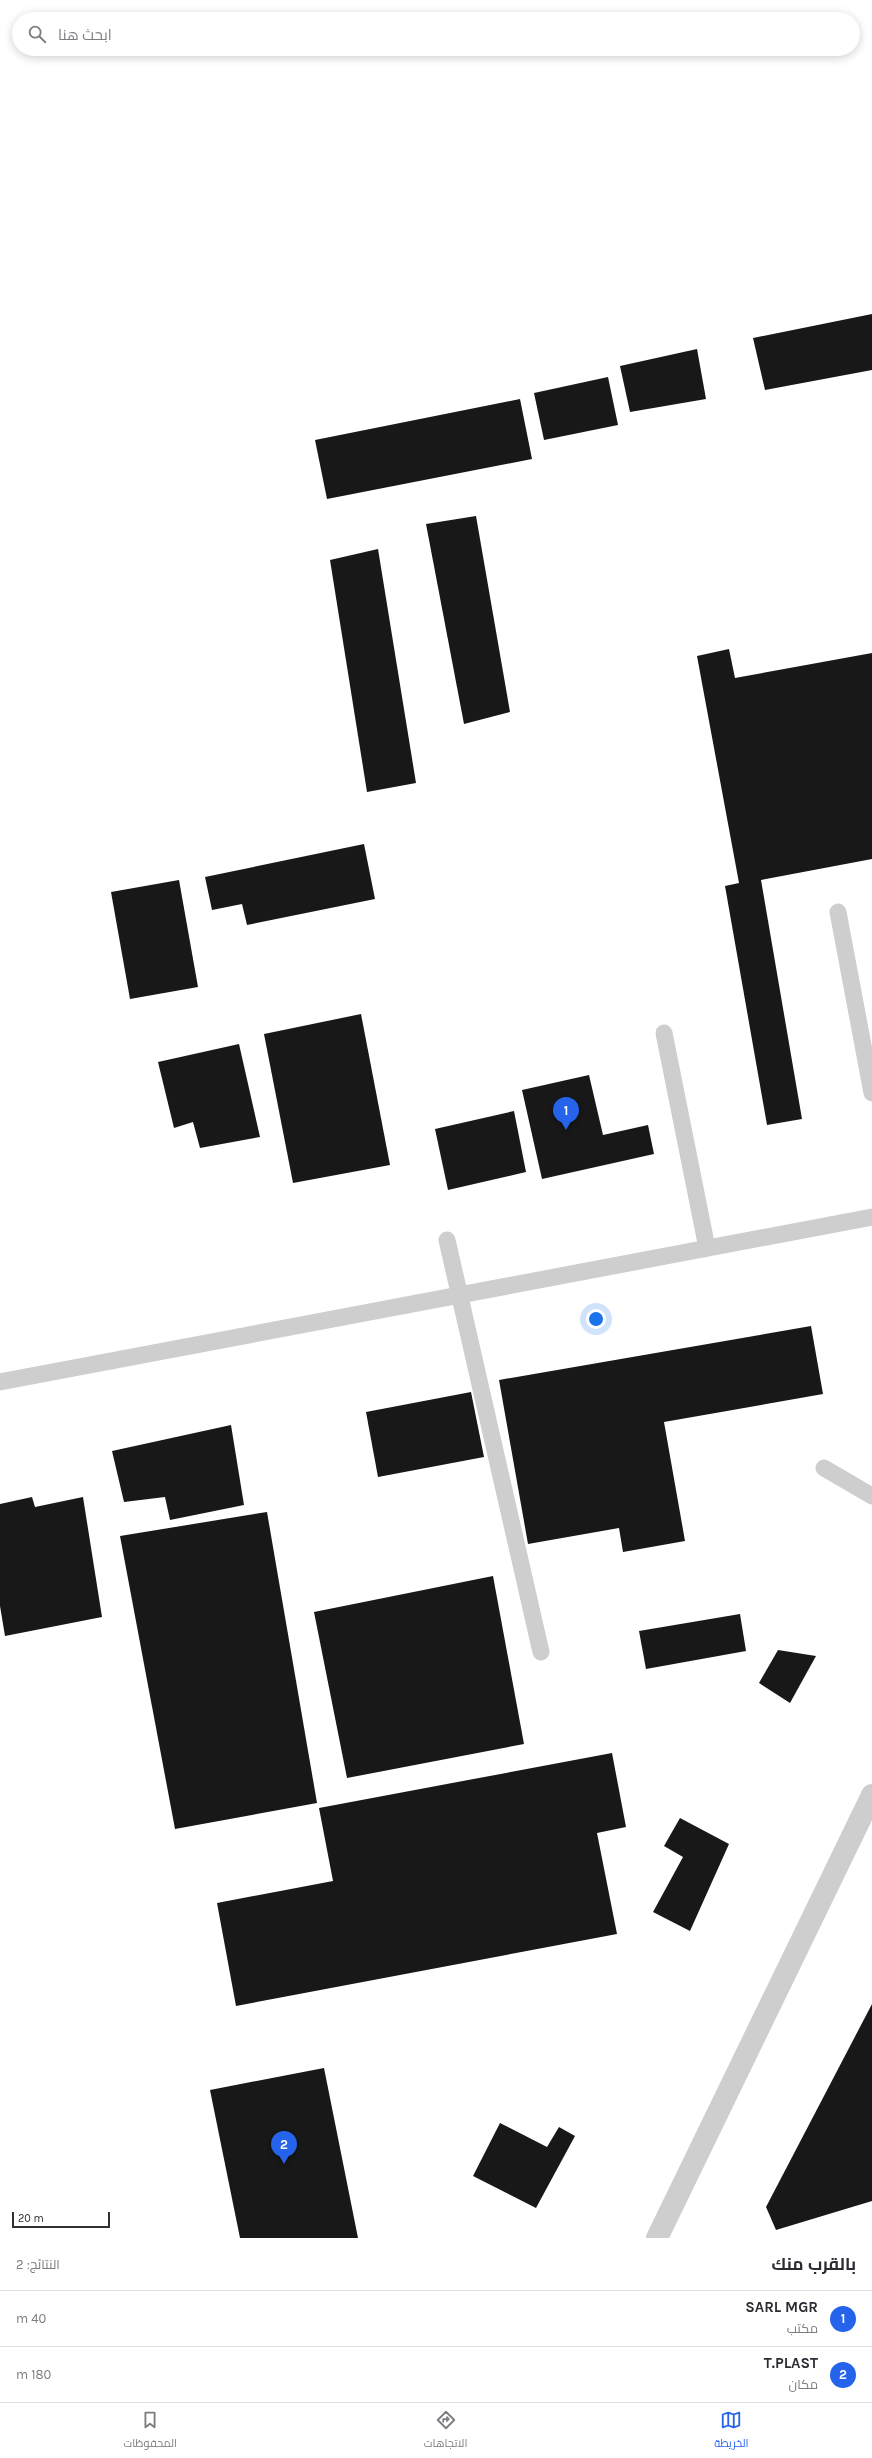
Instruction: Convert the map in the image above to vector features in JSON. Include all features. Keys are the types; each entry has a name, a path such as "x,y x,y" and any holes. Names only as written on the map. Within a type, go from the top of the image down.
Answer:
{"street":[{"path":"657,2238 872,1795"}],"lane":[{"path":"838,912 872,1094"},
{"path":"664,1033 707,1248"},
{"path":"0,1382 872,1217"},
{"path":"447,1240 541,1652"},
{"path":"824,1468 872,1496"}],"building":[{"path":"872,314 872,370 765,390 753,338"},
{"path":"697,349 706,399 630,412 620,366"},
{"path":"608,377 618,425 544,440 534,393"},
{"path":"520,399 532,459 327,499 315,440"},
{"path":"476,516 510,712 464,724 426,524"},
{"path":"378,549 416,783 367,792 330,560"},
{"path":"729,649 735,678 872,653 872,859 761,880 802,1119 767,1125 725,886 739,883 697,656"},
{"path":"364,844 375,899 247,925 242,904 212,910 205,877"},
{"path":"179,880 198,987 130,999 111,892"},
{"path":"361,1014 390,1165 293,1183 264,1034"},
{"path":"239,1044 260,1137 200,1148 193,1122 174,1128 158,1062"},
{"path":"589,1075 603,1135 648,1125 654,1154 542,1179 522,1090"},
{"path":"514,1111 526,1172 448,1190 435,1129"},
{"path":"811,1326 823,1394 664,1422 685,1541 623,1552 619,1528 528,1544 499,1380"},
{"path":"471,1392 484,1457 378,1477 366,1412"},
{"path":"231,1425 244,1505 170,1520 165,1497 124,1502 112,1451"},
{"path":"32,1497 35,1507 83,1497 102,1617 5,1636 0,1606 0,1504"},
{"path":"267,1512 317,1803 175,1829 120,1536"},
{"path":"493,1576 524,1744 347,1778 314,1612"},
{"path":"740,1614 746,1651 646,1669 639,1631"},
{"path":"778,1650 816,1656 790,1703 759,1683"},
{"path":"612,1753 626,1827 597,1833 617,1934 236,2006 217,1903 333,1881 319,1808"},
{"path":"680,1818 729,1844 690,1931 653,1912 683,1857 664,1846"},
{"path":"872,2004 872,2201 776,2230 766,2207"},
{"path":"324,2068 358,2238 240,2238 210,2090"},
{"path":"500,2123 547,2147 559,2127 575,2136 536,2208 473,2176"}],"place":[{"name":"SARL MGR","path":"566,1130"},
{"name":"T.PLAST","path":"284,2164"}]}
